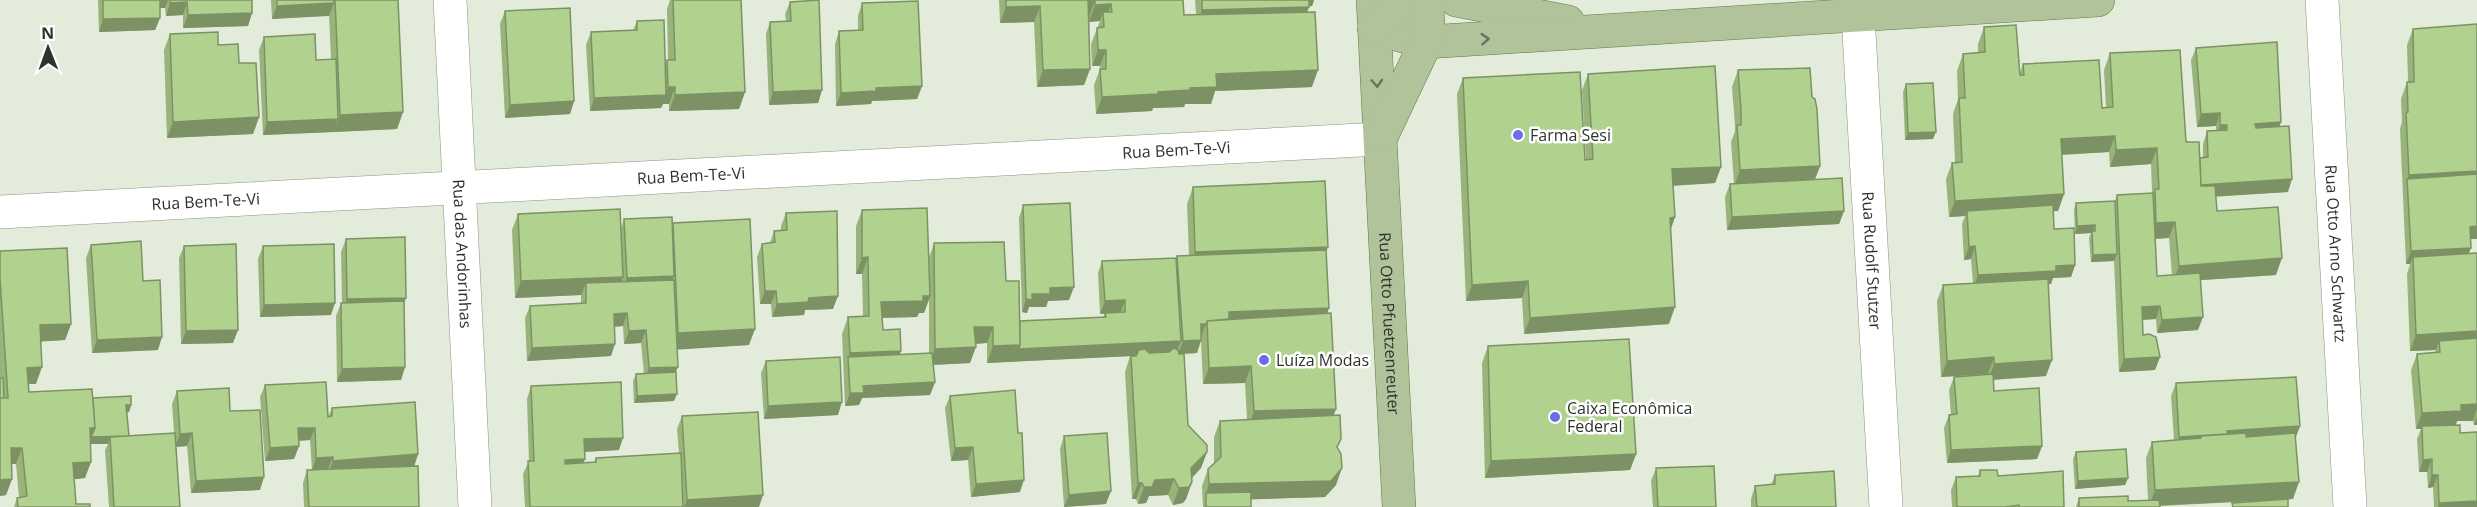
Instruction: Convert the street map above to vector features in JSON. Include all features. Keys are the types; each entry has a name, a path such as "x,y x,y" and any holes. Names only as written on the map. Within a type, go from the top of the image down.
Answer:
{"main road":[{"path":"1374,13 1390,13 1415,0"},
{"name":"Rua Otto Pfuetzenreuter","path":"1380,140 1426,42 1427,0"},
{"path":"1456,0 1611,30"},
{"path":"1374,13 1388,32 1426,42 2098,0"},
{"name":"Rua Otto Pfuetzenreuter","path":"1374,13 1399,507"}],"street":[{"name":"Rua Otto Arno Schwartz","path":"2322,0 2350,507"},
{"name":"Rua das Andorinhas","path":"450,2 475,507"},
{"name":"Rua Rudolf Stutzer","path":"1857,15 1886,507"},
{"name":"Rua Bem-Te-Vi","path":"0,212 1380,140"}],"building":[{"path":"103,0 160,0 160,18 103,19"},
{"path":"170,0 252,0 252,13 188,15 187,2 170,3"},
{"path":"277,0 334,0 334,3 277,6"},
{"path":"335,0 398,0 403,112 340,115"},
{"path":"673,0 741,0 745,92 675,95 675,87 668,87 667,60 675,60"},
{"path":"819,0 822,90 773,92 770,22 791,21 790,2"},
{"path":"1006,0 1088,0 1090,69 1043,70 1040,6 1006,7"},
{"path":"1095,0 1183,0 1184,15 1315,12 1318,70 1216,74 1217,87 1190,88 1190,90 1158,92 1158,94 1102,97 1100,69 1106,69 1106,50 1098,50 1097,28 1104,27 1103,12 1112,12 1111,4 1095,5"},
{"path":"1202,0 1309,0 1309,7 1202,10"},
{"path":"918,1 922,86 876,88 876,91 841,93 839,31 863,30 862,3"},
{"path":"570,8 574,101 510,105 505,11"},
{"path":"664,20 666,95 594,98 591,32 637,30 637,21"},
{"path":"2477,24 2477,171 2409,175 2406,113 2408,112 2407,82 2414,82 2413,29"},
{"path":"2016,25 2020,75 2024,75 2023,64 2099,60 2102,108 2113,107 2110,53 2180,50 2186,142 2199,142 2201,186 2215,186 2217,211 2278,207 2282,258 2179,266 2175,222 2156,223 2155,189 2159,189 2157,148 2116,150 2115,136 2061,139 2064,194 1955,201 1952,163 1962,162 1959,98 1965,98 1963,54 1985,52 1984,27"},
{"path":"218,32 218,45 238,44 239,63 256,63 259,117 173,122 170,34"},
{"path":"315,34 316,60 336,59 338,119 267,122 264,37"},
{"path":"2277,42 2281,122 2255,124 2256,128 2289,126 2292,179 2201,185 2200,158 2208,157 2207,131 2227,130 2227,125 2220,125 2220,113 2201,114 2196,48"},
{"path":"1715,66 1721,167 1672,169 1675,217 1670,218 1675,307 1530,318 1528,281 1472,285 1463,78 1580,72 1585,160 1593,159 1588,74"},
{"path":"1810,68 1812,97 1815,99 1817,109 1820,166 1740,170 1737,125 1741,125 1741,109 1738,70"},
{"path":"1933,83 1936,132 1908,133 1906,84"},
{"path":"2477,174 2477,226 2470,227 2471,248 2411,251 2407,179"},
{"path":"1842,178 1844,211 1732,217 1730,184"},
{"path":"1325,181 1328,247 1195,252 1193,187"},
{"path":"2153,193 2157,276 2200,273 2203,317 2162,320 2160,306 2142,307 2143,335 2149,334 2156,337 2160,357 2124,359 2117,195"},
{"path":"2115,201 2117,254 2093,255 2092,231 2095,231 2095,225 2077,226 2076,203"},
{"path":"1070,203 1074,287 1050,288 1050,294 1032,294 1032,300 1026,299 1023,205"},
{"path":"2053,205 2054,229 2074,228 2075,265 2056,266 2056,271 1978,275 1975,246 1969,247 1967,211"},
{"path":"927,208 930,296 923,296 923,301 881,302 883,330 900,329 901,351 850,353 848,317 869,316 868,257 862,258 862,210"},
{"path":"620,209 623,277 521,281 518,214"},
{"path":"837,211 838,296 809,298 808,302 777,304 776,291 765,291 762,244 775,242 774,231 787,230 786,213"},
{"path":"672,217 674,276 627,278 624,219"},
{"path":"750,219 755,329 678,333 673,223"},
{"path":"405,237 406,298 347,299 346,239"},
{"path":"141,241 143,281 160,280 162,337 97,340 91,245"},
{"path":"1004,242 1006,281 1019,281 1020,345 993,346 993,327 974,327 976,347 935,349 934,243"},
{"path":"236,244 238,330 186,331 184,246"},
{"path":"334,244 335,303 264,305 263,246"},
{"path":"67,248 71,324 40,325 42,367 27,368 29,392 92,389 95,428 90,428 91,462 73,463 76,504 90,504 90,507 18,507 17,498 27,496 22,448 11,448 12,479 0,480 0,398 8,398 0,251"},
{"path":"1326,250 1329,308 1229,312 1229,319 1207,321 1206,324 1201,324 1201,340 1183,341 1177,256"},
{"path":"2477,253 2477,331 2416,335 2413,257"},
{"path":"1176,258 1181,341 1019,349 1020,321 1106,317 1105,313 1125,312 1125,300 1105,301 1102,261"},
{"path":"2048,279 2052,360 1994,364 1994,357 1947,361 1943,285"},
{"path":"674,280 678,367 649,368 646,330 629,331 627,313 614,314 615,344 532,348 530,306 586,303 586,283"},
{"path":"404,301 405,367 342,369 341,303"},
{"name":"Luíza Modas","path":"1331,313 1336,409 1254,411 1251,366 1209,368 1207,321"},
{"path":"2477,338 2477,404 2461,405 2461,411 2422,413 2417,354 2440,352 2439,341"},
{"name":"Caixa Econômica Federal","path":"1629,339 1636,454 1491,461 1488,346"},
{"path":"1174,348 1179,354 1184,354 1188,425 1207,445 1207,452 1191,468 1192,482 1189,487 1179,488 1174,479 1155,480 1152,487 1144,487 1142,483 1138,483 1131,356 1136,356 1139,350 1145,349 1149,353 1169,352"},
{"path":"932,353 935,382 863,386 864,393 850,393 848,357"},
{"path":"840,357 842,402 768,406 766,361"},
{"path":"676,372 677,394 637,396 636,374"},
{"path":"1993,374 1994,391 2039,388 2042,446 1951,450 1949,415 1957,414 1954,377"},
{"path":"2296,377 2300,426 2179,437 2176,383"},
{"path":"0,378 3,378 4,398 0,398"},
{"path":"326,382 328,417 332,416 332,408 415,402 418,454 333,461 333,457 316,458 315,428 298,428 299,446 270,448 265,385"},
{"path":"621,382 623,438 584,439 585,459 565,460 565,464 596,462 596,458 681,453 683,507 530,507 528,461 534,461 531,386"},
{"path":"229,388 230,411 260,410 264,477 196,481 192,433 180,434 177,391"},
{"path":"1015,390 1018,433 1022,433 1024,480 976,484 973,447 955,448 950,396"},
{"path":"131,396 131,405 126,405 129,436 91,437 95,428 93,398"},
{"path":"758,412 763,495 687,500 682,416"},
{"path":"1340,415 1341,439 1337,447 1341,454 1342,468 1331,481 1209,484 1208,469 1221,457 1220,421"},
{"path":"2460,425 2460,433 2477,432 2477,501 2439,503 2438,475 2432,475 2432,459 2423,460 2422,426"},
{"path":"175,433 180,507 114,507 110,437"},
{"path":"1107,433 1111,491 1069,495 1064,436"},
{"path":"2246,433 2246,437 2295,433 2299,482 2155,490 2152,442"},
{"path":"2126,449 2128,478 2078,481 2076,452"},
{"path":"418,466 419,507 309,507 307,470"},
{"path":"1714,466 1716,507 1658,507 1656,468"},
{"path":"1980,470 1997,470 1998,476 2063,471 2064,507 2019,507 2019,505 1957,507 1956,477 1980,476"},
{"path":"1834,471 1836,507 1757,507 1755,486 1775,484 1775,475"},
{"path":"1251,492 1251,507 1206,507 1206,493"},
{"path":"2128,496 2128,501 2159,500 2160,507 2079,507 2079,498"},
{"path":"2288,499 2288,507 2233,507 2232,503"}],"place":[{"name":"Farma Sesi","path":"1518,135"},
{"name":"Luíza Modas","path":"1264,360"},
{"name":"Caixa Econômica Federal","path":"1555,417"}]}
